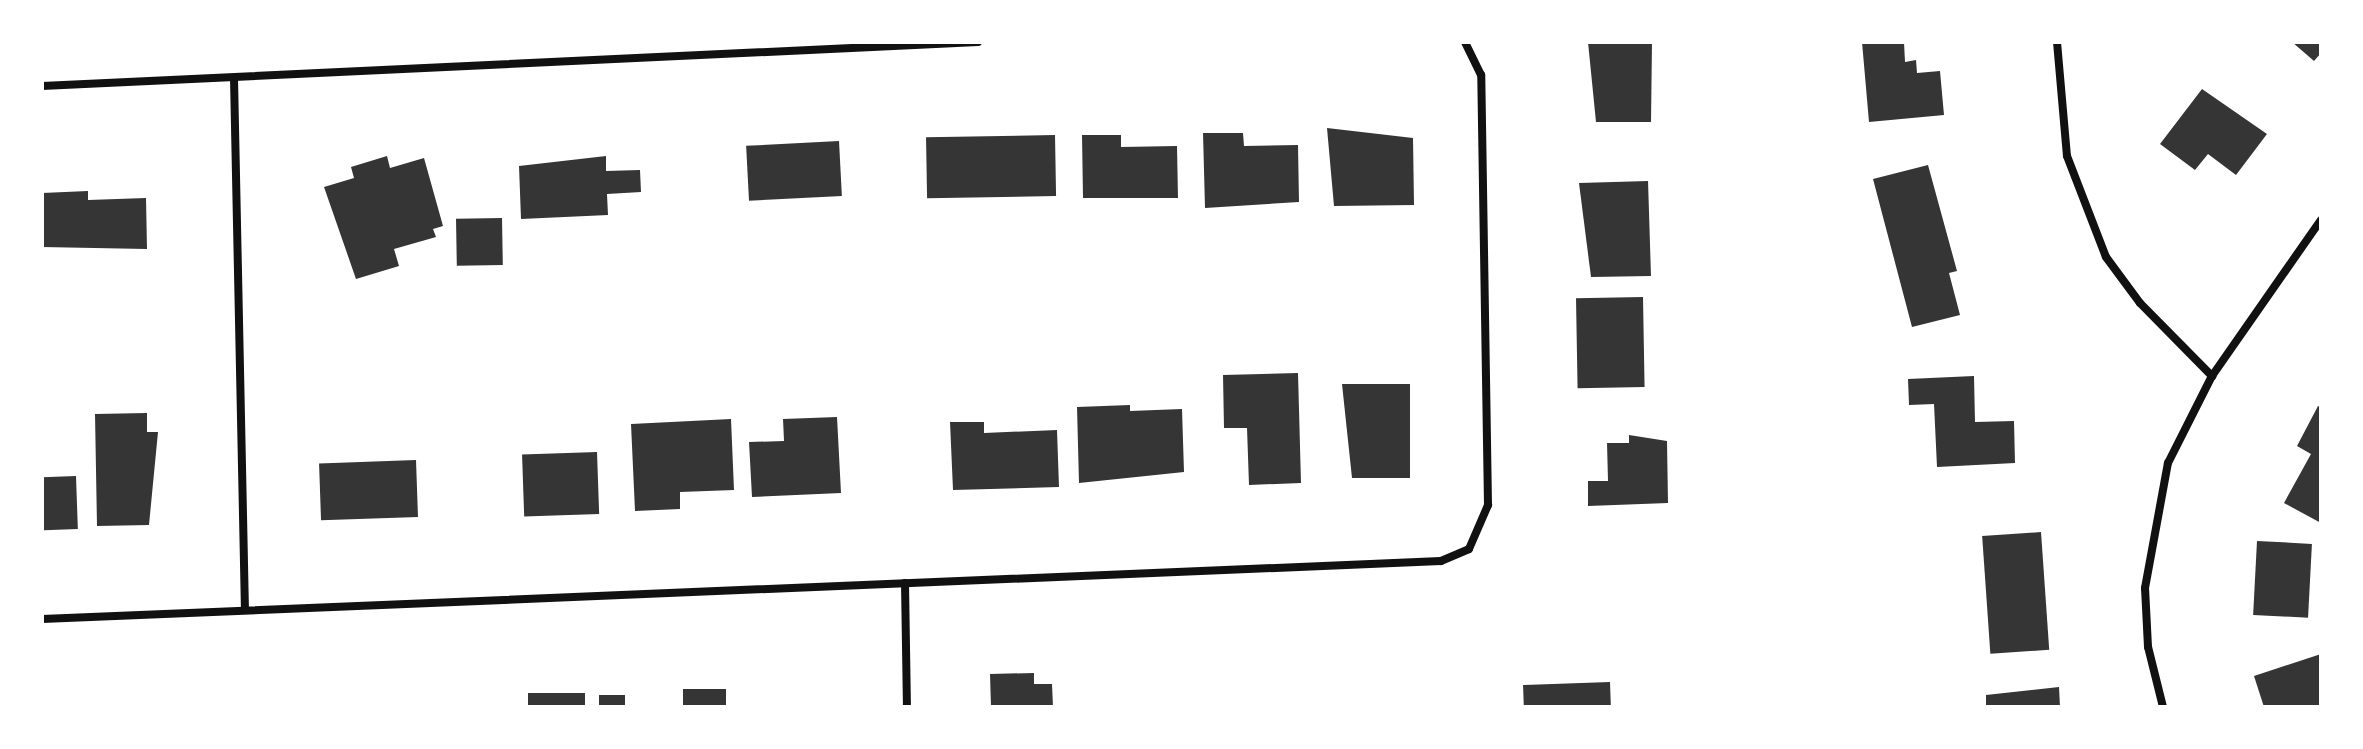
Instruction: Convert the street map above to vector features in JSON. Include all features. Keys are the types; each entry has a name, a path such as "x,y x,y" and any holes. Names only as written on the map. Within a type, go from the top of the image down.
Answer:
{"street":[{"path":"42,86 978,42"},
{"path":"42,619 1441,561 1469,549 1488,505 1481,75 1465,42"},
{"path":"2057,42 2067,156 2106,257 2140,303 2212,376"},
{"path":"234,78 245,610"},
{"path":"2163,707 2148,647 2152,522 2168,463 2212,376 2321,220"},
{"path":"905,583 907,707"}],"building":[{"path":"1588,42 1652,42 1651,122 1596,122"},
{"path":"1862,42 1904,42 1905,62 1916,60 1917,73 1940,71 1944,115 1869,122"},
{"path":"2292,42 2321,42 2321,53 2314,61"},
{"path":"2202,89 2267,134 2236,175 2208,154 2195,170 2160,144"},
{"path":"1327,128 1413,138 1414,205 1334,206"},
{"path":"1203,133 1243,133 1244,146 1298,145 1299,202 1205,208"},
{"path":"1055,135 1056,196 927,198 926,137"},
{"path":"1082,135 1121,135 1121,147 1177,146 1178,198 1083,198"},
{"path":"839,141 842,196 749,201 746,146"},
{"path":"387,156 390,168 424,158 443,226 433,229 436,237 394,249 399,266 356,279 324,187 354,178 351,167"},
{"path":"606,156 606,171 640,170 641,192 607,194 608,215 521,219 519,166"},
{"path":"1928,165 1957,271 1949,273 1960,315 1912,327 1873,179"},
{"path":"1648,181 1651,276 1591,277 1579,183"},
{"path":"88,191 88,200 146,198 147,249 42,247 42,193"},
{"path":"502,218 503,265 457,266 456,219"},
{"path":"1643,297 1645,387 1578,388 1576,298"},
{"path":"1298,373 1301,483 1249,485 1247,428 1224,428 1223,375"},
{"path":"1974,376 1975,422 2014,421 2015,463 1937,467 1934,404 1909,405 1908,379"},
{"path":"1342,384 1410,384 1410,478 1352,478"},
{"path":"1130,405 1130,411 1182,409 1184,472 1079,483 1077,407"},
{"path":"2318,406 2321,407 2321,523 2284,503 2311,454 2297,446"},
{"path":"147,413 147,432 158,432 149,525 97,526 95,414"},
{"path":"837,417 841,493 752,497 749,442 784,441 783,419"},
{"path":"731,419 734,490 680,492 680,509 635,511 631,424"},
{"path":"950,422 984,422 984,433 1057,430 1059,487 953,490"},
{"path":"1629,435 1667,441 1668,503 1588,506 1588,481 1608,481 1607,443 1629,443"},
{"path":"597,452 599,514 524,517 522,455"},
{"path":"416,460 418,517 321,520 319,463"},
{"path":"76,476 78,529 44,530 42,477"},
{"path":"2041,532 2049,650 1990,654 1982,536"},
{"path":"2257,541 2312,544 2308,618 2253,615"},
{"path":"2321,654 2321,707 2264,707 2254,676"},
{"path":"1034,673 1034,684 1052,684 1053,707 991,707 990,674"},
{"path":"1610,682 1611,707 1524,707 1523,685"},
{"path":"2059,687 2060,707 1986,707 1986,695"},
{"path":"683,689 726,689 726,707 683,707"},
{"path":"528,693 585,693 585,707 528,707"},
{"path":"599,695 625,695 625,707 599,707"}]}
